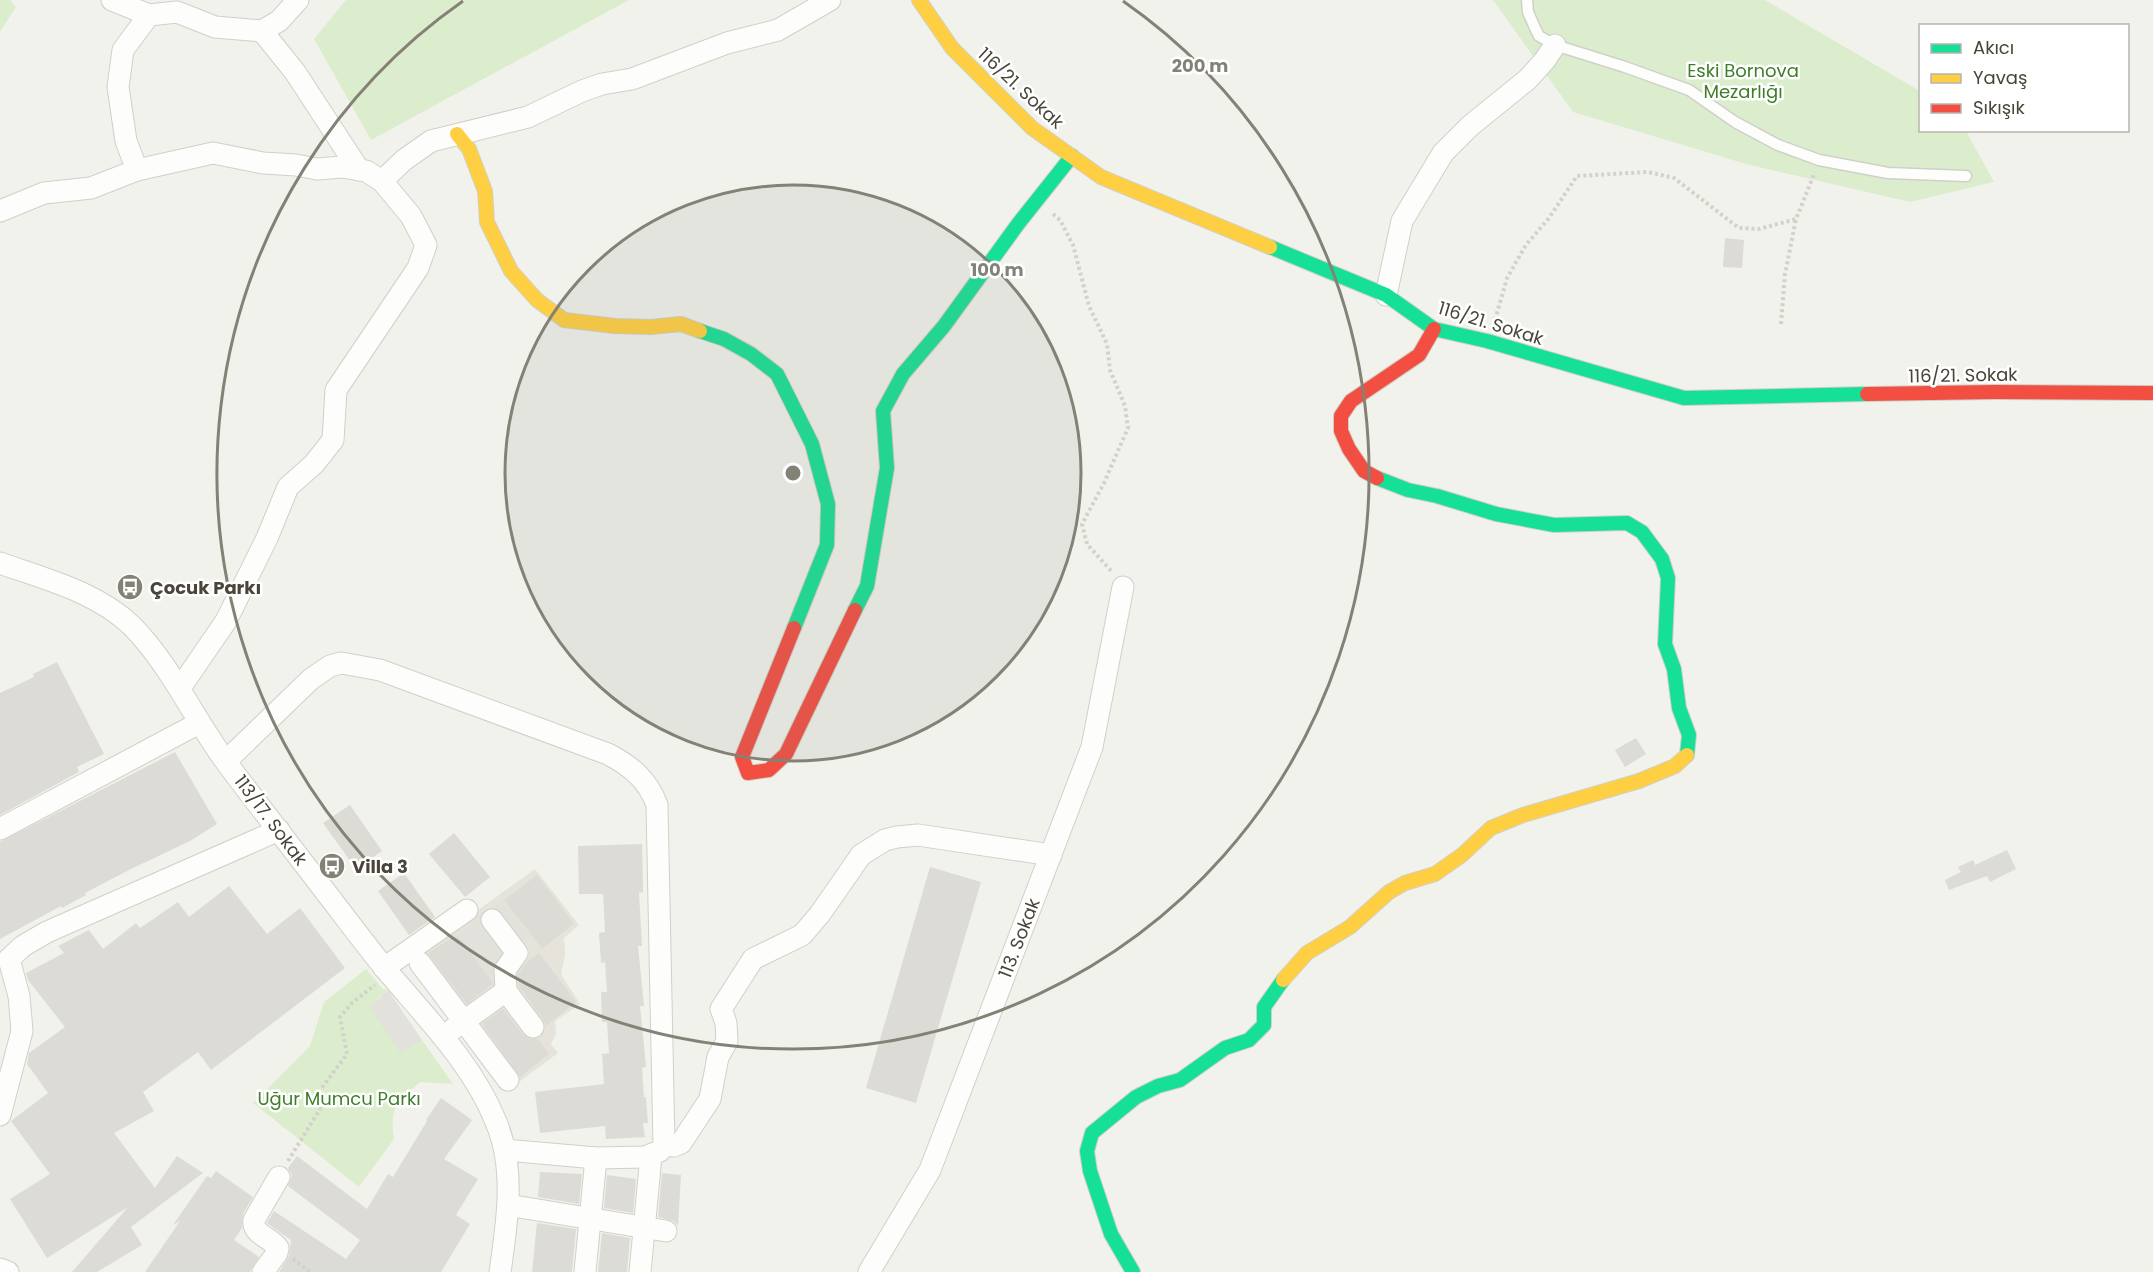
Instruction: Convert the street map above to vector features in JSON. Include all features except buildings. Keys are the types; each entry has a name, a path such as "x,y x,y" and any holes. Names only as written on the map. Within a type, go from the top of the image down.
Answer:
{"street":[{"path":"112,0 149,15 177,12 215,27 262,31 279,21 298,0"},
{"path":"382,181 404,160 431,141 528,117 602,84 632,80 728,43 778,30 830,0"},
{"name":"116/21. Sokak","path":"920,0 952,48 1032,128 1101,177 1386,295 1434,328 1684,398 1994,392 2153,393"},
{"path":"136,170 126,141 118,87 123,50 149,15"},
{"path":"262,31 296,72 359,170"},
{"path":"1386,295 1402,221 1443,153 1470,126 1528,79 1555,45"},
{"path":"457,134 469,149 484,191 487,222 511,271 537,300 564,320 615,326 651,327 681,324 724,339 751,354 777,374 813,444 828,504 827,545 742,757 748,773 769,770 786,753 867,586 887,468 884,411 903,374 944,326 1072,156"},
{"path":"0,211 44,193 91,188 136,170 213,153 263,163 317,169 342,167 366,171 382,181 411,216 426,245 418,268 336,390 333,440 314,464 288,487 267,538 226,621 180,688"},
{"path":"1133,1272 1111,1234 1093,1181 1087,1151 1092,1133 1136,1097 1158,1086 1180,1080 1225,1048 1249,1041 1264,1024 1264,1007 1279,984 1308,953 1350,927 1389,892 1405,883 1435,874 1462,855 1491,828 1523,815 1639,781 1675,766 1688,755 1689,735 1679,708 1674,669 1665,644 1668,578 1662,559 1642,532 1627,523 1554,525 1496,514 1437,496 1408,490 1383,482 1364,471 1348,449 1341,431 1341,416 1351,401 1419,355 1434,328"},
{"name":"113/17. Sokak","path":"0,563 72,588 105,605 131,626 180,688 199,723 226,761 387,971 443,1037 482,1092 506,1150 508,1205 500,1272"},
{"name":"113. Sokak","path":"869,1272 930,1170 1092,747 1123,586"},
{"path":"226,761 311,679 330,666 341,663 380,669 597,750 622,761 637,772 652,791 657,805 658,1150 640,1272"},
{"path":"0,829 199,723"},
{"path":"0,1115 22,1031 19,996 9,960 23,946 47,932 279,830"},
{"path":"506,1150 596,1158 658,1150 681,1143 710,1099 718,1057 727,1041 726,1023 721,1009 753,959 802,935 820,914 861,855 885,840 918,835 1051,855"},
{"path":"387,971 467,910"},
{"path":"492,920 517,953 505,970 506,991 533,1027"},
{"path":"420,963 508,1080"},
{"path":"443,1037 506,991"},
{"path":"585,1272 596,1158"},
{"path":"263,1272 277,1253 278,1248 275,1243 258,1232 254,1226 254,1220 279,1177"},
{"path":"508,1205 666,1231"},
{"path":"0,1269 8,1272"}],"lane":[{"path":"1527,0 1528,12 1539,36 1555,45 1689,90 1735,122 1778,145 1819,160 1888,173 1966,176"}],"path":[{"path":"1781,324 1785,274 1796,219 1819,160"},
{"path":"1487,341 1507,278 1526,246 1549,218 1576,176 1648,172 1674,178 1739,228 1759,229 1796,219"},
{"path":"1036,201 1060,220 1073,244 1089,306 1107,344 1110,370 1125,406 1128,428 1104,483 1082,524 1087,544 1123,586"},
{"path":"279,1177 320,1109 318,1093 347,1054 340,1017 387,971"}],"shaded area":[{"path":"535,869 579,925 564,938 565,955 561,974 580,1004 555,1021 556,1034 551,1044 558,1053 511,1088 411,958"},
{"path":"502,900 530,936 516,946 489,911"},
{"path":"483,915 510,953 490,979 457,935"},
{"path":"388,990 422,1040 401,1054 370,1007"}],"green space":[{"path":"0,0 10,0 16,7 0,32"},
{"path":"346,0 629,0 371,140 314,39"},
{"name":"Eski Bornova Mezarlığı","path":"1493,0 1765,0 1919,90 1919,132 1967,132 1994,182 1910,202 1746,164 1573,112"},
{"name":"Uğur Mumcu Parkı","path":"366,969 383,989 388,990 377,999 401,1054 422,1040 453,1084 420,1082 401,1100 394,1112 394,1139 359,1187 253,1103 310,1046 324,1002"}],"traffic: fast":[{"path":"855,610 867,586 887,468 883,411 903,374 944,326 1018,224 1072,156"},
{"path":"1270,247 1386,295 1434,329 1487,341 1684,398 1867,394"},
{"path":"700,331 724,339 751,354 777,374 812,444 828,504 827,545 794,628"},
{"path":"1377,478 1408,490 1437,496 1496,514 1554,525 1627,523 1642,532 1662,559 1668,578 1665,644 1674,669 1679,708 1689,735 1687,755"},
{"path":"1133,1272 1111,1234 1090,1171 1087,1151 1092,1133 1136,1097 1158,1086 1180,1080 1225,1048 1249,1040 1264,1025 1264,1007 1283,980"}],"traffic: slow":[{"path":"919,0 952,48 1032,128 1101,177 1270,247"},
{"path":"457,134 469,149 485,191 487,222 511,271 537,300 564,320 615,326 651,327 681,324 700,331"},
{"path":"1283,980 1307,953 1350,927 1389,892 1405,883 1435,874 1462,855 1491,828 1523,815 1639,781 1675,766 1687,755"}],"traffic: jam":[{"path":"1377,478 1364,471 1349,449 1341,431 1341,416 1351,401 1419,355 1434,329"},
{"path":"1867,394 2153,393"},
{"path":"794,628 742,757 748,773 769,770 786,754 855,610"}],"place":[{"name":"Çocuk Parkı","path":"130,587"},
{"name":"Villa 3","path":"332,866"}]}
